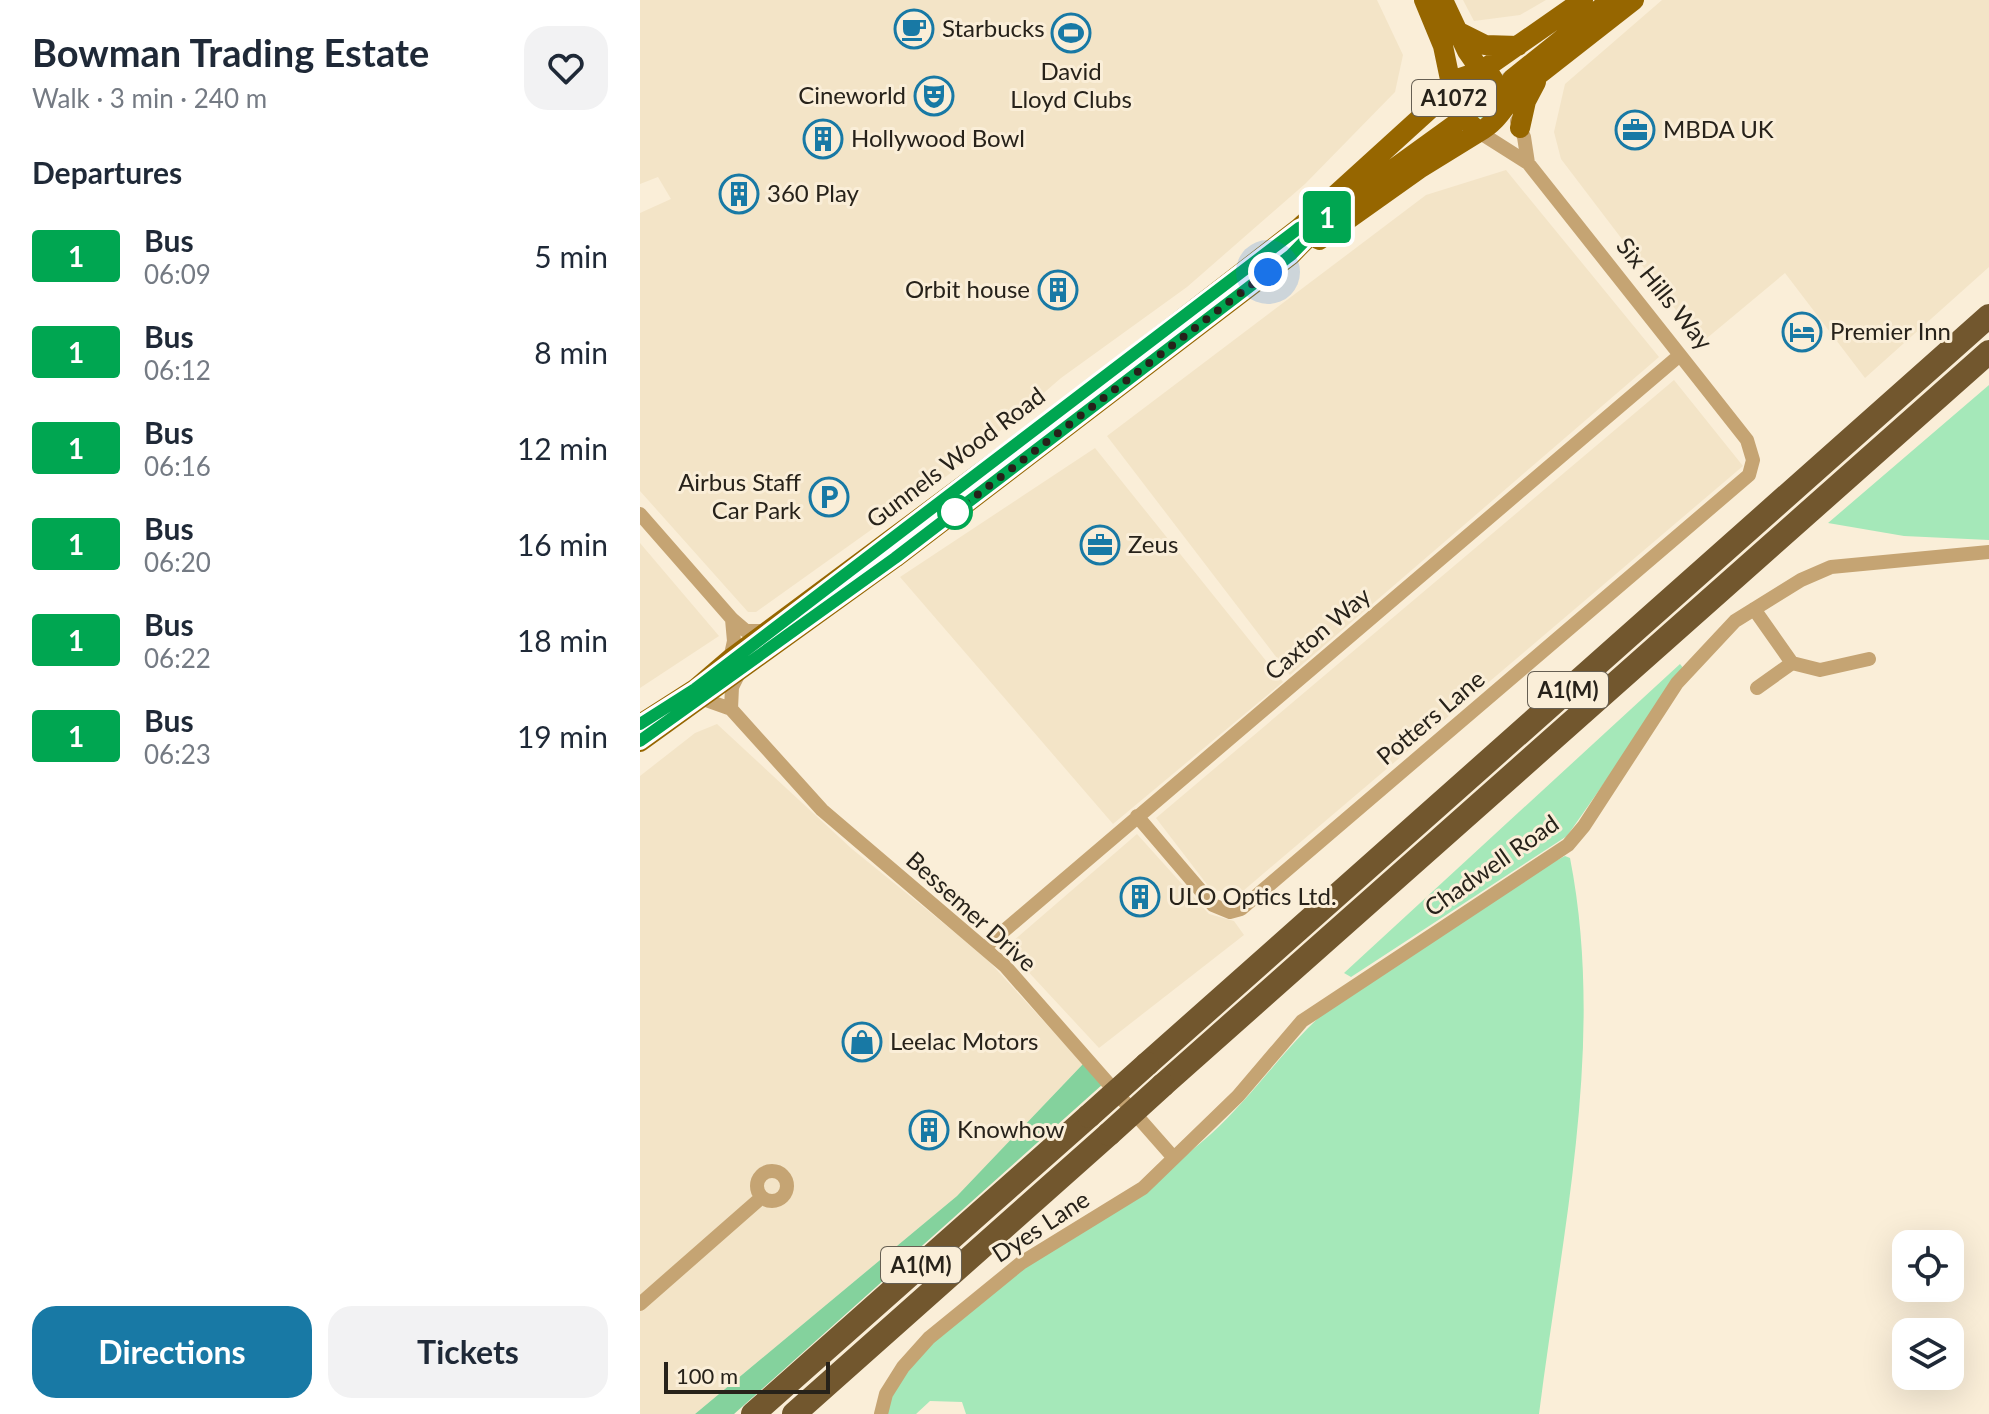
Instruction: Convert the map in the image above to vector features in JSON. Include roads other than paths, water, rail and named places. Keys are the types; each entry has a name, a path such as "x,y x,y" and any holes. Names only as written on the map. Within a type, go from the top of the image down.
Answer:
{"highway":[{"name":"A1(M)","path":"753,1414 1989,316"},
{"name":"A1(M)","path":"794,1414 1989,352"}],"main road":[{"path":"1424,0 1443,46 1452,89"},
{"path":"1443,0 1467,51 1481,71"},
{"name":"Gunnels Wood Road","path":"640,742 703,699 767,631 1062,412 1299,228 1452,89 1460,78 1481,71 1583,0"},
{"name":"A1072","path":"1512,79 1611,0"},
{"name":"Gunnels Wood Road","path":"1291,255 1309,247 1419,169 1500,119 1508,102 1634,0"},
{"path":"1461,33 1485,45 1518,46"},
{"name":"A1072","path":"1481,71 1491,76 1508,102"},
{"path":"1520,128 1526,101 1538,78"},
{"name":"A1072","path":"1452,89 1459,113 1479,132"},
{"name":"Gunnels Wood Road","path":"640,724 734,666 895,558 1291,255 1331,214 1454,125"},
{"name":"Gunnels Wood Road","path":"1299,228 1331,214"}],"street":[{"name":"Six Hills Way","path":"1508,102 1520,128 1528,163"},
{"name":"Six Hills Way","path":"1479,132 1528,163 1747,440 1753,460"},
{"name":"Caxton Way","path":"985,947 1680,355"},
{"name":"Potters Lane","path":"1137,816 1213,905 1230,912 1241,909 1743,482 1753,460"},
{"path":"640,514 732,619 752,633 767,631"},
{"name":"Chadwell Road","path":"1173,1157 1238,1096 1302,1021 1568,845 1584,826 1677,683 1712,642 1754,609 1831,567 1989,552"},
{"path":"1754,609 1792,663 1820,670 1869,659"},
{"path":"731,709 734,666 732,619"},
{"path":"1757,688 1792,663"},
{"name":"Bessemer Drive","path":"703,699 731,709 822,810 985,947 1173,1157"},
{"name":"Dyes Lane","path":"881,1414 886,1394 903,1367 929,1338 1021,1263 1143,1188 1173,1157"},
{"path":"640,1304 762,1197"}],"tunnel":[{"path":"1454,125 1512,79"}],"place":[{"name":"Starbucks","path":"914,29"},
{"name":"David Lloyd Clubs","path":"1071,33"},
{"name":"Cineworld","path":"934,96"},
{"name":"MBDA UK","path":"1635,130"},
{"name":"Hollywood Bowl","path":"823,139"},
{"name":"360 Play","path":"739,194"},
{"name":"Orbit house","path":"1058,290"},
{"name":"Premier Inn","path":"1802,332"},
{"name":"Airbus Staff Car Park","path":"829,497"},
{"name":"Zeus","path":"1100,545"},
{"name":"ULO Optics Ltd.","path":"1140,897"},
{"name":"Leelac Motors","path":"862,1042"},
{"name":"Knowhow","path":"929,1130"}]}
